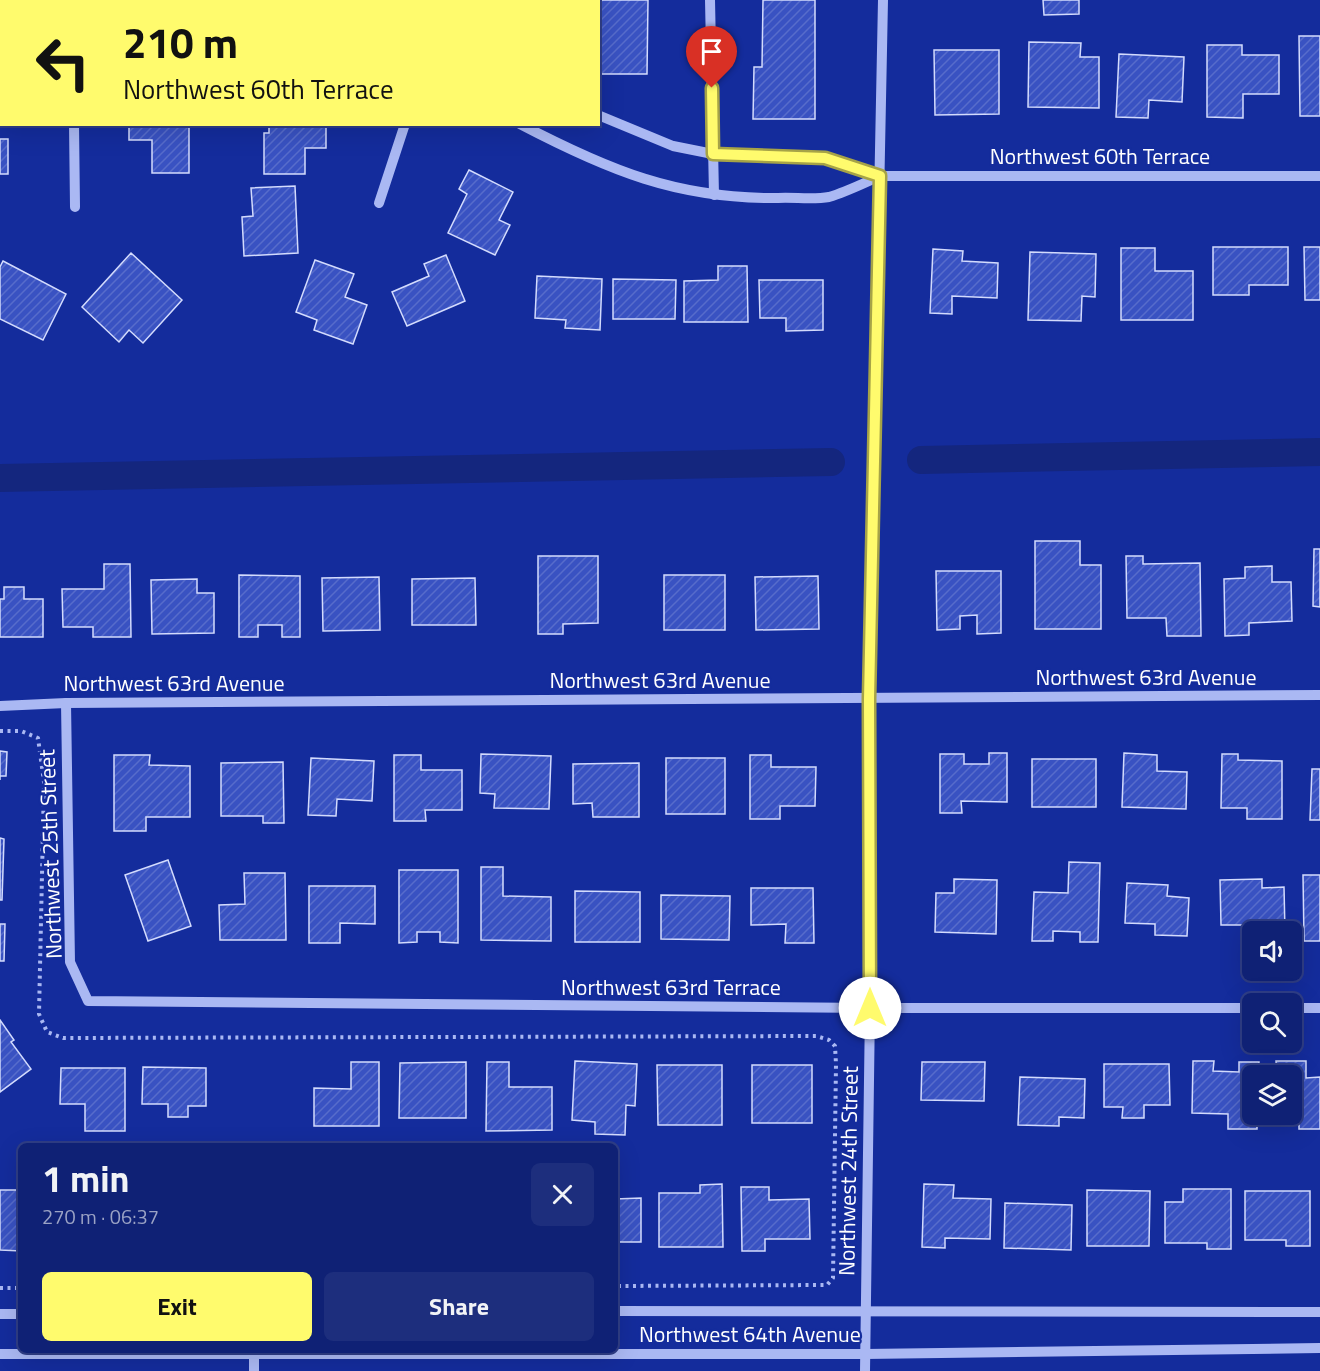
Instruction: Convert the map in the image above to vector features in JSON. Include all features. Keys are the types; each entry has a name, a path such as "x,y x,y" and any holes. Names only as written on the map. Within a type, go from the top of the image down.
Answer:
{"street":[{"path":"710,0 714,195"},
{"name":"Northwest 24th Street","path":"865,1371 870,1008 869,699 883,0"},
{"name":"Northwest 60th Terrace","path":"600,117 673,146 713,154 825,158 880,176 1320,176"},
{"path":"74,126 75,207"},
{"path":"379,203 404,126"},
{"name":"Northwest 60th Terrace","path":"524,126 621,173 671,188 714,195 756,198 828,197 880,176"},
{"name":"Northwest 63rd Avenue","path":"0,706 66,703 1320,695"},
{"name":"Northwest 25th Street","path":"66,703 70,962 88,1001"},
{"name":"Northwest 63rd Terrace","path":"88,1001 870,1008 1242,1008"},
{"path":"1302,1008 1320,1008"},
{"name":"Northwest 64th Avenue","path":"618,1311 865,1309 1320,1312"},
{"path":"0,1314 18,1314"},
{"name":"Northwest 64th Avenue","path":"560,1353 865,1354 1320,1348"},
{"name":"Northwest 64th Avenue","path":"0,1354 127,1353"},
{"path":"254,1353 254,1371"}],"path":[{"path":"0,731 21,731 38,738 41,751 44,782 39,1014 47,1032 63,1038 816,1036 829,1040 835,1046 836,1064 833,1278 827,1285 618,1286"},
{"path":"0,1288 18,1288"}],"building":[{"path":"600,0 648,0 647,74 600,74"},
{"path":"763,0 815,0 815,119 753,119 754,67 762,67"},
{"path":"1043,0 1079,0 1079,14 1044,15"},
{"path":"1299,36 1320,36 1320,116 1300,116"},
{"path":"1029,42 1081,43 1080,57 1099,57 1099,108 1028,107"},
{"path":"1207,45 1242,45 1242,55 1279,55 1279,94 1243,94 1243,118 1207,117"},
{"path":"934,50 999,50 999,114 935,115"},
{"path":"1119,54 1184,57 1182,102 1149,100 1148,118 1116,117"},
{"path":"129,126 189,126 189,173 152,173 152,140 129,140"},
{"path":"269,126 326,126 326,148 305,148 305,174 264,174 264,133 269,133"},
{"path":"0,139 8,139 8,174 0,174"},
{"path":"469,170 513,192 499,220 510,225 495,255 448,233 467,194 459,189"},
{"path":"295,186 298,253 244,256 242,217 253,216 251,188"},
{"path":"1213,247 1288,247 1288,285 1249,285 1249,295 1213,295"},
{"path":"1304,247 1320,247 1320,300 1305,300"},
{"path":"1121,248 1155,248 1155,271 1193,271 1193,320 1121,320"},
{"path":"933,249 963,251 962,261 998,263 997,298 952,296 952,314 930,313"},
{"path":"1030,252 1096,254 1095,297 1082,296 1081,321 1028,320"},
{"path":"131,253 182,300 143,343 129,330 119,342 82,307"},
{"path":"446,255 465,301 407,326 392,292 429,276 424,264"},
{"path":"315,260 354,274 345,297 367,305 353,344 314,330 317,320 296,312"},
{"path":"3,261 66,294 43,340 0,319 0,267"},
{"path":"718,266 747,266 748,322 684,322 684,281 718,280"},
{"path":"537,276 602,279 600,330 565,328 566,320 535,318"},
{"path":"613,279 676,280 675,319 613,319"},
{"path":"759,280 823,280 823,330 786,331 786,318 760,318"},
{"path":"1035,541 1080,541 1080,565 1101,565 1101,629 1035,629"},
{"path":"1314,549 1320,549 1320,607 1313,606"},
{"path":"538,556 598,556 598,623 563,624 563,634 538,634"},
{"path":"1126,556 1143,556 1143,564 1200,563 1201,636 1167,636 1166,618 1127,618"},
{"path":"104,564 130,564 131,637 93,637 93,627 63,627 62,589 104,589"},
{"path":"1272,566 1272,582 1291,582 1292,621 1249,623 1249,635 1225,636 1224,579 1245,578 1245,567"},
{"path":"936,571 1001,571 1001,633 977,634 977,615 960,616 960,629 937,630"},
{"path":"239,575 300,576 300,637 282,637 282,625 258,625 258,637 239,637"},
{"path":"664,575 725,575 725,630 664,630"},
{"path":"818,576 819,629 756,630 755,577"},
{"path":"379,577 380,630 323,631 322,578"},
{"path":"475,578 476,625 412,625 412,579"},
{"path":"197,579 197,593 214,593 214,633 152,634 151,580"},
{"path":"4,587 24,587 24,599 43,599 43,637 0,637 0,599 4,599"},
{"path":"0,751 7,752 6,776 0,776"},
{"path":"989,753 1007,753 1007,802 961,801 962,813 940,813 940,754 964,754 964,764 989,764"},
{"path":"1124,753 1157,755 1157,771 1187,772 1186,809 1122,807"},
{"path":"481,754 551,756 549,809 494,808 495,794 480,793"},
{"path":"1222,754 1238,754 1238,760 1282,761 1282,819 1247,819 1247,808 1221,808"},
{"path":"114,755 150,755 149,765 190,766 190,817 146,817 146,831 114,831"},
{"path":"394,755 421,755 421,770 462,770 462,810 425,810 426,821 394,821"},
{"path":"750,755 771,755 771,767 816,767 815,806 780,806 780,819 750,819"},
{"path":"311,758 374,761 372,801 337,799 336,816 308,815"},
{"path":"666,758 725,758 725,814 666,814"},
{"path":"1032,759 1096,759 1096,807 1032,807"},
{"path":"283,762 284,823 263,823 263,816 221,816 221,763"},
{"path":"639,763 639,817 593,817 592,803 573,804 573,764"},
{"path":"1312,769 1320,769 1320,820 1310,820"},
{"path":"0,838 4,839 2,900 0,900"},
{"path":"168,860 191,926 148,941 125,875"},
{"path":"1069,862 1100,863 1098,942 1080,942 1080,932 1053,931 1053,941 1032,941 1034,892 1068,893"},
{"path":"481,867 503,867 503,896 551,897 551,941 481,940"},
{"path":"399,870 458,870 458,943 440,942 440,932 417,932 417,942 399,943"},
{"path":"244,873 285,873 286,940 220,940 219,905 245,904"},
{"path":"1303,875 1320,875 1320,941 1304,941"},
{"path":"954,879 997,880 996,934 935,932 936,893 954,893"},
{"path":"1262,879 1262,888 1284,887 1285,921 1242,921 1242,925 1221,925 1220,880"},
{"path":"1127,883 1168,885 1167,896 1189,898 1187,936 1155,935 1155,924 1125,923"},
{"path":"309,886 375,886 375,924 340,923 340,943 309,943"},
{"path":"751,888 813,888 814,943 785,943 786,924 751,925"},
{"path":"575,891 640,892 640,942 575,942"},
{"path":"661,895 730,896 729,940 661,939"},
{"path":"0,924 5,924 4,961 0,961"},
{"path":"0,1020 14,1040 11,1042 31,1069 0,1092"},
{"path":"575,1061 637,1064 635,1106 626,1105 625,1135 595,1134 595,1122 572,1120"},
{"path":"1193,1061 1214,1061 1213,1071 1239,1072 1239,1062 1259,1062 1259,1065 1242,1065 1242,1125 1257,1125 1257,1129 1228,1129 1228,1114 1192,1113"},
{"path":"1276,1061 1306,1061 1306,1078 1320,1077 1320,1129 1299,1129 1299,1125 1302,1125 1302,1065 1276,1065"},
{"path":"351,1062 379,1062 379,1126 314,1126 314,1088 351,1089"},
{"path":"466,1062 466,1118 399,1118 400,1063"},
{"path":"487,1062 509,1062 509,1087 552,1087 552,1130 486,1131"},
{"path":"922,1062 985,1062 984,1101 921,1100"},
{"path":"1104,1064 1169,1064 1170,1105 1144,1105 1144,1118 1122,1118 1123,1107 1104,1107"},
{"path":"657,1065 722,1065 722,1125 658,1125"},
{"path":"752,1065 812,1065 812,1123 752,1123"},
{"path":"143,1067 206,1068 206,1106 188,1106 188,1117 168,1117 168,1104 142,1104"},
{"path":"61,1068 125,1068 125,1131 85,1131 85,1104 60,1104"},
{"path":"1020,1077 1085,1079 1084,1118 1059,1117 1059,1126 1018,1125"},
{"path":"722,1184 723,1247 659,1247 659,1193 700,1193 700,1185"},
{"path":"924,1184 954,1185 953,1198 991,1199 990,1239 945,1238 945,1248 922,1247"},
{"path":"741,1187 769,1187 769,1200 809,1199 810,1239 765,1239 765,1251 742,1251"},
{"path":"1183,1189 1231,1189 1231,1249 1207,1249 1207,1243 1165,1243 1165,1202 1183,1202"},
{"path":"0,1190 18,1190 18,1251 0,1250"},
{"path":"1087,1190 1150,1191 1149,1246 1087,1246"},
{"path":"1245,1191 1310,1191 1310,1246 1286,1246 1286,1240 1245,1240"},
{"path":"641,1198 641,1242 618,1242 618,1199"},
{"path":"1005,1203 1072,1205 1071,1250 1004,1248"}],"waterway":[{"path":"921,460 1320,452"},
{"path":"0,478 831,462"}],"route":[{"path":"712,88 713,154 825,158 880,176 869,699 870,1008"}]}
